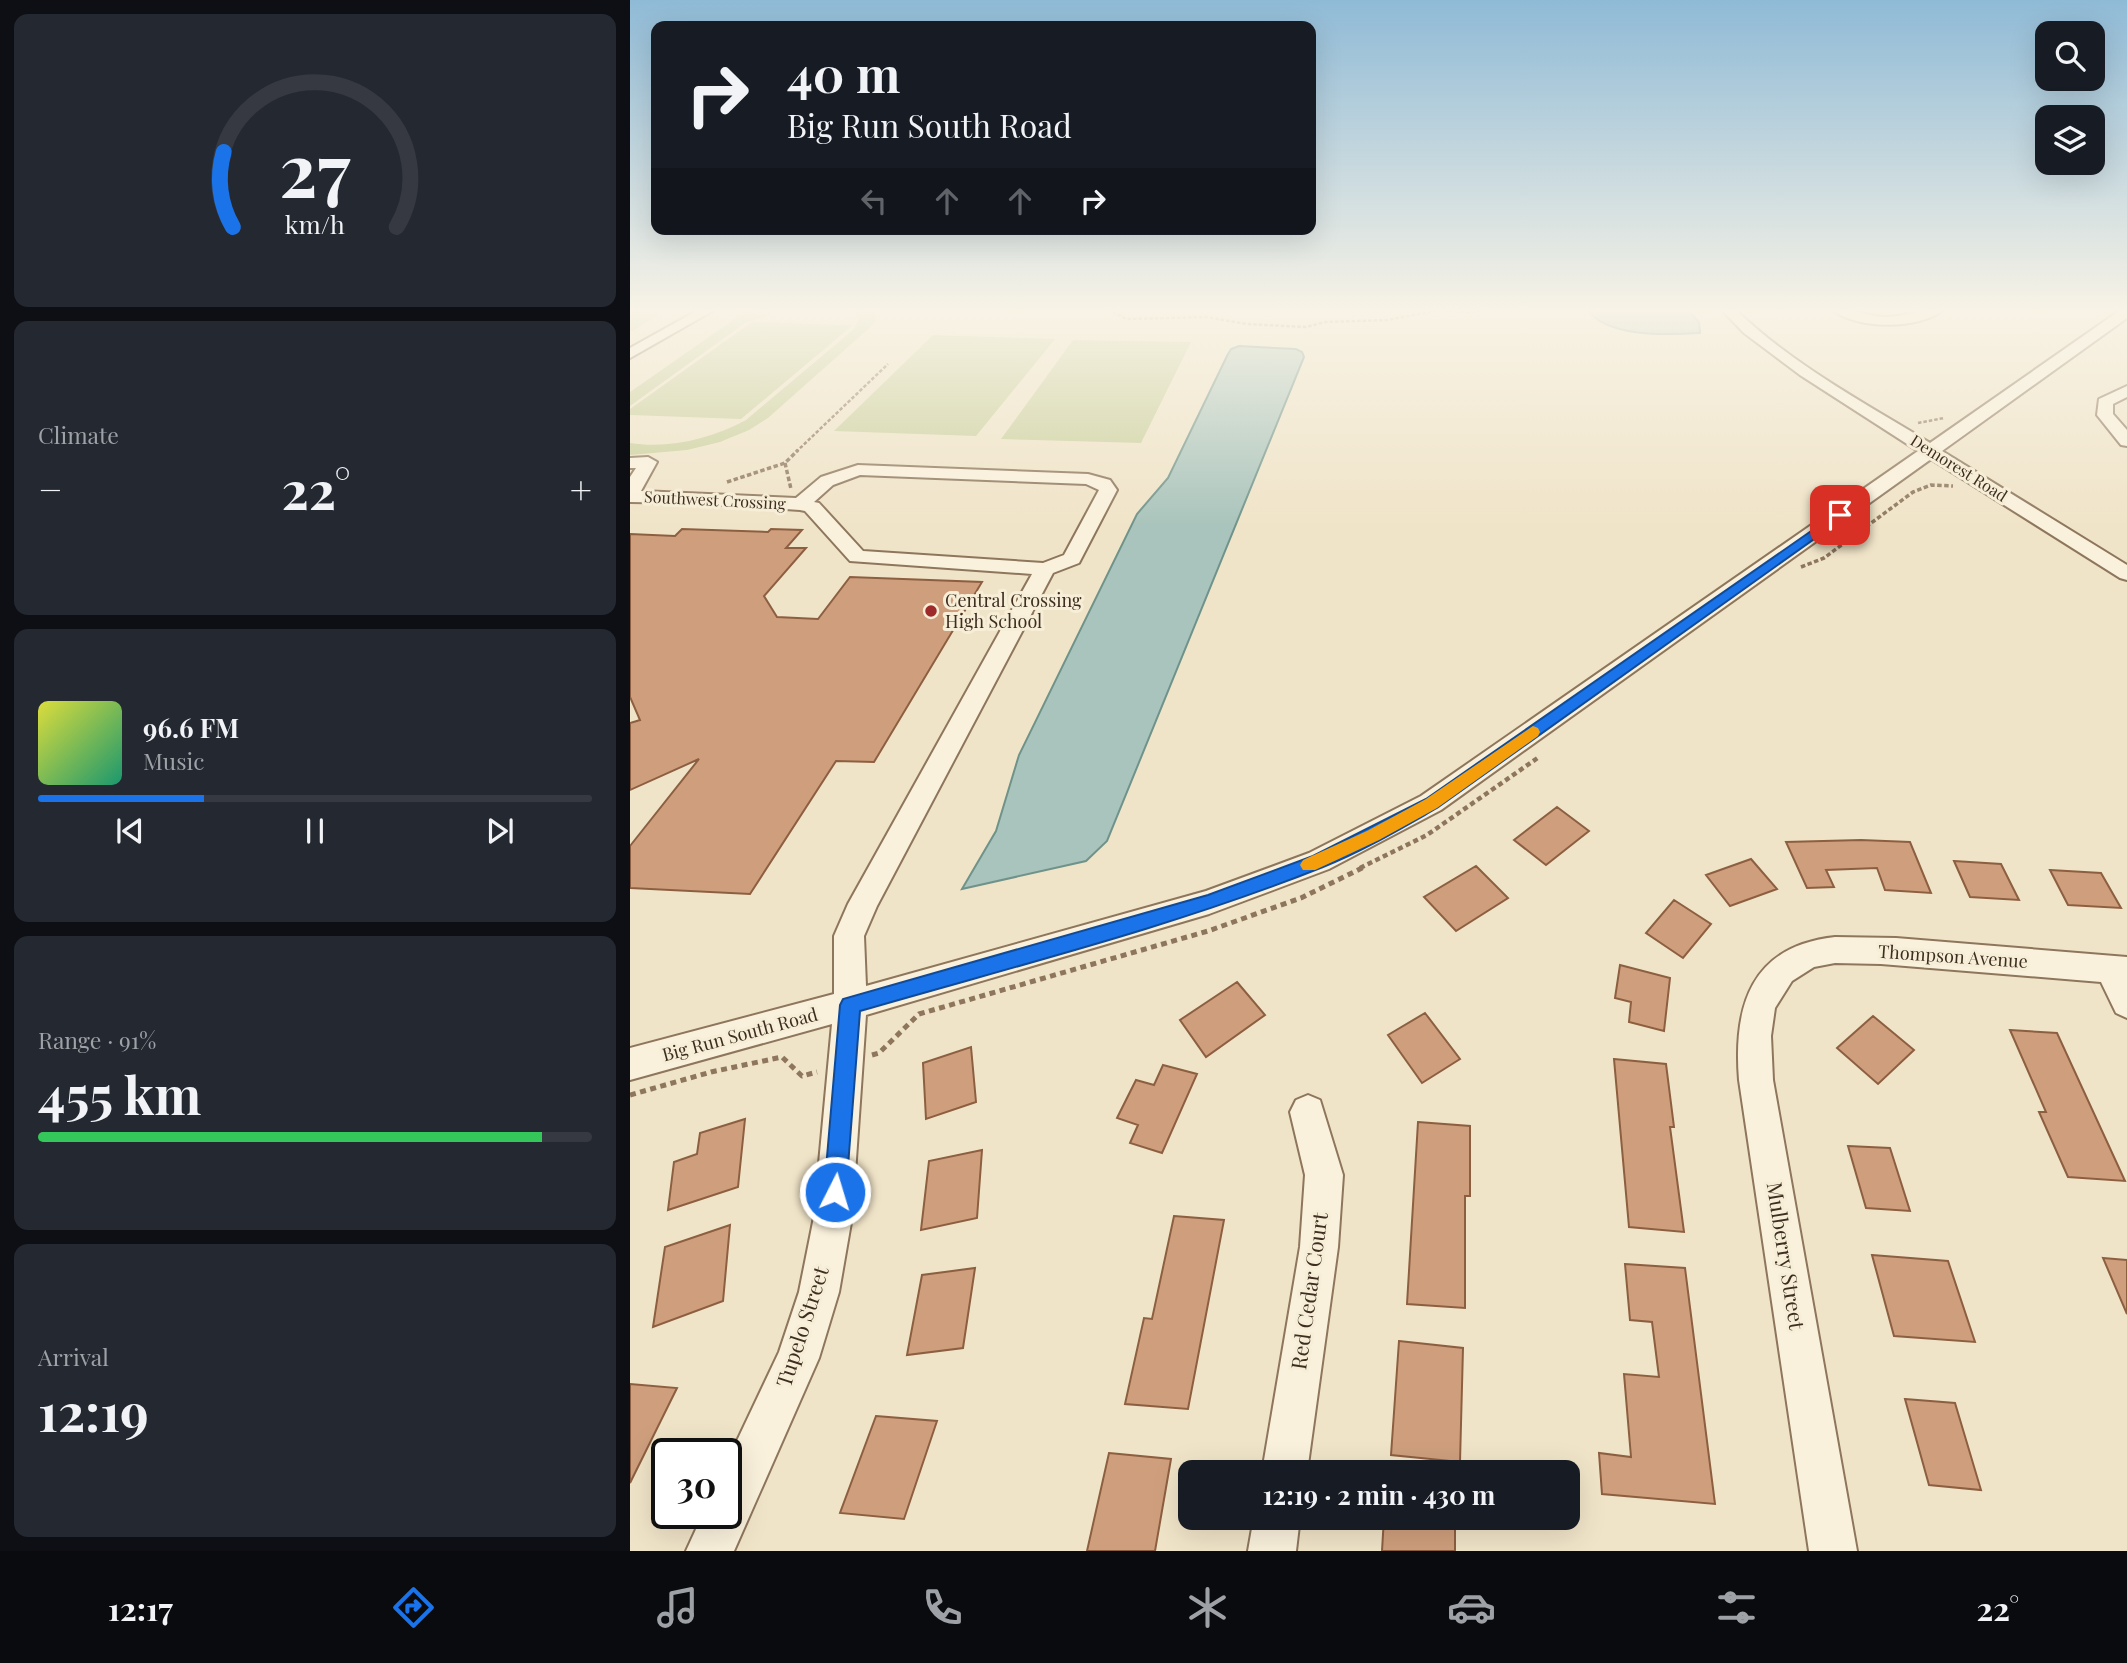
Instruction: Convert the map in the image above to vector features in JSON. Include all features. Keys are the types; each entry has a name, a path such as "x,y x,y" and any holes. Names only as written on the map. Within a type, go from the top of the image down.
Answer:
{"street":[{"name":"Demorest Road","path":"1820,381 2125,569"},
{"name":"Big Run South Road","path":"630,1064 850,1005 1221,898 1319,861 1373,836 1431,803 2029,381"},
{"path":"2127,391 2105,402 2105,415 2127,441"},
{"path":"630,463 648,461 630,495"},
{"path":"858,470 1088,480 1103,484 1108,490 1072,559 1045,569 857,557 813,507 796,499 827,481 858,470"},
{"name":"Southwest Crossing","path":"630,495 796,499"},
{"name":"Tupelo Street","path":"710,1551 798,1358 819,1292 833,1217 850,1005 849,936 869,892 1045,569"},
{"name":"Thompson Avenue","path":"1783,969 1807,957 1833,950 1893,951 2119,970"},
{"name":"Mulberry Street","path":"1783,969 1765,991 1755,1015 1753,1044 1758,1093 1833,1551"},
{"path":"2119,970 2127,1003"},
{"name":"Red Cedar Court","path":"1286,1460 1319,1247 1324,1175 1308,1112"},
{"path":"1272,1551 1275,1530"}],"path":[{"path":"727,483 785,463 870,381"},
{"path":"785,463 796,499"}],"green space":[{"path":"645,381 664,381 630,406 630,392"},
{"path":"669,381 786,381 741,419 630,415 630,409"},
{"path":"792,381 809,381 768,418 749,430 720,442 687,450 630,455 630,443 660,445 690,441 746,420"},
{"path":"885,381 1020,381 976,436 834,431"},
{"path":"1043,381 1172,381 1141,443 1001,439"}],"water":[{"path":"1215,381 1294,381 1107,841 1086,861 962,889 996,831 1019,755 1137,514 1168,478"}],"building":[{"name":"Central Crossing High School","path":"682,529 768,532 771,529 802,530 786,548 806,548 764,596 777,617 818,619 850,577 982,582 874,762 836,761 750,894 630,888 630,846 699,759 630,790 630,723 640,720 630,697 630,534 675,536"},
{"path":"1557,807 1589,831 1546,865 1514,840"},
{"path":"1786,842 1910,842 1931,893 1885,890 1877,868 1826,870 1834,887 1807,888"},
{"path":"1751,859 1777,889 1730,906 1706,875"},
{"path":"1954,861 2001,864 2019,900 1970,897"},
{"path":"1476,866 1508,898 1456,931 1424,897"},
{"path":"2050,870 2101,873 2121,908 2068,905"},
{"path":"1674,900 1711,924 1683,958 1646,933"},
{"path":"1620,965 1670,978 1664,1031 1629,1022 1631,1002 1615,998"},
{"path":"1237,982 1265,1015 1206,1057 1180,1020"},
{"path":"1425,1013 1460,1059 1422,1083 1388,1035"},
{"path":"1873,1016 1914,1050 1878,1084 1837,1048"},
{"path":"2010,1030 2057,1033 2125,1181 2068,1177 2039,1112 2046,1112"},
{"path":"971,1047 976,1102 926,1119 923,1063"},
{"path":"1614,1059 1666,1064 1674,1127 1670,1127 1684,1232 1629,1227"},
{"path":"1163,1065 1197,1074 1162,1153 1130,1143 1138,1125 1117,1118 1136,1080 1154,1085"},
{"path":"745,1119 738,1187 668,1210 674,1162 697,1154 700,1133"},
{"path":"1418,1122 1470,1126 1470,1196 1465,1196 1465,1308 1407,1304"},
{"path":"1848,1146 1890,1148 1910,1211 1866,1208"},
{"path":"982,1150 977,1218 921,1230 929,1161"},
{"path":"1174,1216 1224,1220 1188,1409 1125,1404 1144,1318 1152,1319"},
{"path":"730,1225 723,1301 653,1327 665,1247"},
{"path":"1872,1255 1948,1261 1975,1342 1894,1336"},
{"path":"2103,1258 2127,1260 2127,1314"},
{"path":"1625,1264 1685,1268 1715,1504 1602,1494 1599,1453 1631,1457 1624,1374 1659,1377 1652,1322 1630,1320"},
{"path":"975,1268 963,1348 907,1355 922,1275"},
{"path":"1399,1341 1463,1348 1460,1460 1391,1455"},
{"path":"630,1384 677,1388 651,1438 630,1483"},
{"path":"1905,1399 1955,1403 1981,1490 1929,1485"},
{"path":"876,1416 937,1421 904,1519 840,1513"},
{"path":"1109,1453 1171,1459 1155,1551 1087,1551"},
{"path":"1383,1530 1455,1530 1455,1551 1382,1551"}],"slow traffic":[{"path":"1309,865 1373,836 1431,803 1533,732"}],"place":[{"name":"Central Crossing High School","path":"931,611"}],"route":[{"path":"835,1192 850,1005 1209,902 1266,883 1373,836 1431,803 1840,515"}]}
